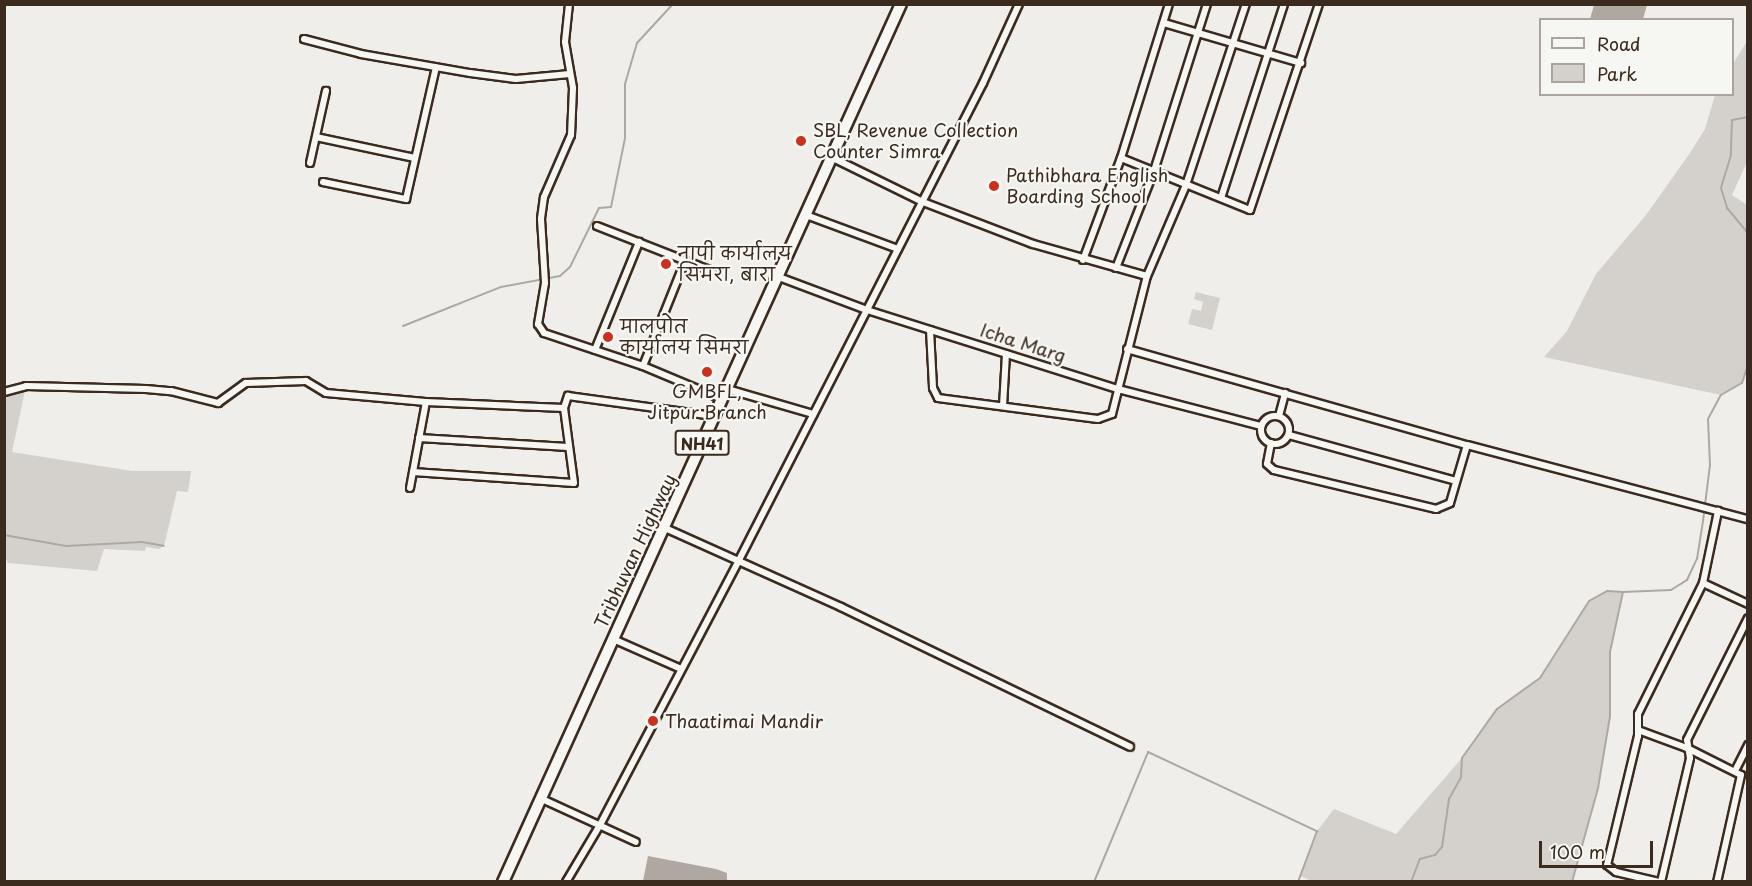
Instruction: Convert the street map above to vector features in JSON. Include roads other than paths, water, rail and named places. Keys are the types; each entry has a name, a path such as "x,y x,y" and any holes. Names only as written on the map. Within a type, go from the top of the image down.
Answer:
{"highway":[{"name":"Tribhuvan Highway","path":"503,882 901,4"}],"street":[{"path":"569,4 565,42 573,88 571,135 542,208 545,283 538,324 544,333 724,394 813,414"},
{"path":"566,882 600,825 739,560 923,202 1019,4"},
{"path":"1083,260 1121,158 1169,4"},
{"path":"1116,268 1154,171 1207,4"},
{"path":"930,330 934,394 944,399 1104,419 1113,410 1147,276 1186,184 1246,4"},
{"path":"1221,198 1270,54 1284,4"},
{"path":"1121,158 1250,210 1319,4"},
{"path":"1164,23 1301,63"},
{"path":"304,39 436,67 516,79 570,74"},
{"path":"323,182 406,199 436,67"},
{"path":"310,163 326,91"},
{"path":"316,137 416,158"},
{"path":"833,158 923,202 1083,260 1147,276"},
{"path":"806,214 898,249"},
{"path":"597,226 712,271"},
{"path":"595,350 639,242"},
{"path":"644,366 685,261"},
{"name":"Icha Marg","path":"779,277 867,310 1118,389 1262,426"},
{"path":"1127,349 1467,445 1696,506 1747,516"},
{"path":"1003,406 1006,354"},
{"path":"4,392 26,386 146,389 171,391 218,403 246,383 306,381 326,393 426,402 564,408"},
{"path":"1279,416 1285,393"},
{"path":"413,472 574,483 564,408 568,396 714,416"},
{"path":"410,488 426,402"},
{"path":"1279,416 1289,426 1288,435 1281,443 1271,443 1263,437 1262,426 1266,419 1279,416"},
{"path":"1288,435 1456,481"},
{"path":"419,438 568,447"},
{"path":"1271,443 1267,464 1274,470 1436,509 1448,506 1467,445"},
{"path":"1718,511 1703,583 1638,714 1638,730 1607,865 1616,872 1660,882 1690,758 1687,748 1690,732 1748,618"},
{"path":"665,528 739,560 1130,747"},
{"path":"1703,583 1748,604"},
{"path":"613,639 681,669"},
{"path":"1638,730 1736,769 1742,783 1717,882"},
{"path":"1736,769 1748,746"},
{"path":"542,799 636,842"}],"waterway":[{"path":"403,326 501,287 560,276 570,267 599,208 611,207 625,138 625,84 637,43 673,4"},
{"path":"1748,117 1732,120 1731,155 1721,188 1727,208 1748,233"},
{"path":"1572,882 1598,788 1610,716 1610,652 1623,592 1671,590 1687,580 1697,559 1703,521 1710,465 1708,419 1721,395 1742,383 1748,364"},
{"path":"4,535 66,546 142,542 164,546"},
{"path":"1411,882 1420,859 1435,855 1442,847 1449,799 1461,777 1462,758 1497,709 1540,678 1589,601 1607,591 1623,592"},
{"path":"1094,882 1148,752 1317,831 1298,882"}],"place":[{"name":"SBL, Revenue Collection Counter Simra","path":"801,141"},
{"name":"Pathibhara English Boarding School","path":"994,186"},
{"name":"नापी कार्यालय सिमरा, बारा","path":"666,264"},
{"name":"मालपोत कार्यालय सिमरा","path":"608,337"},
{"name":"GMBFL, Jitpur Branch","path":"707,372"},
{"name":"Thaatimai Mandir","path":"653,721"}]}
